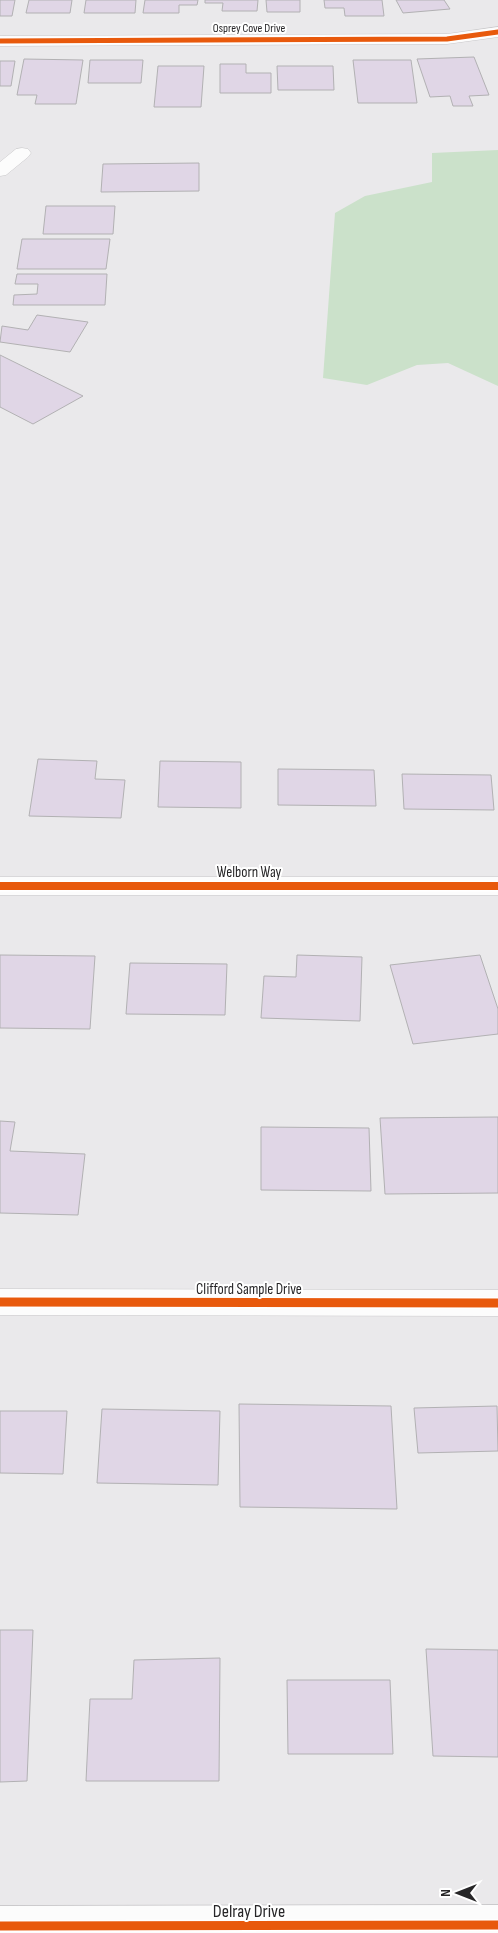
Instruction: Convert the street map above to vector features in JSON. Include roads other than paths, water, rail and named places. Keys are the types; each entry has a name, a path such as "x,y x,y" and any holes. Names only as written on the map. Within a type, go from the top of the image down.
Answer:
{"street":[{"name":"Osprey Cove Drive","path":"0,40 447,39 498,32"},
{"path":"0,170 22,153"},
{"name":"Welborn Way","path":"0,886 498,886"},
{"name":"Clifford Sample Drive","path":"0,1302 498,1303"},
{"name":"Delray Drive","path":"0,1926 498,1925"}]}
